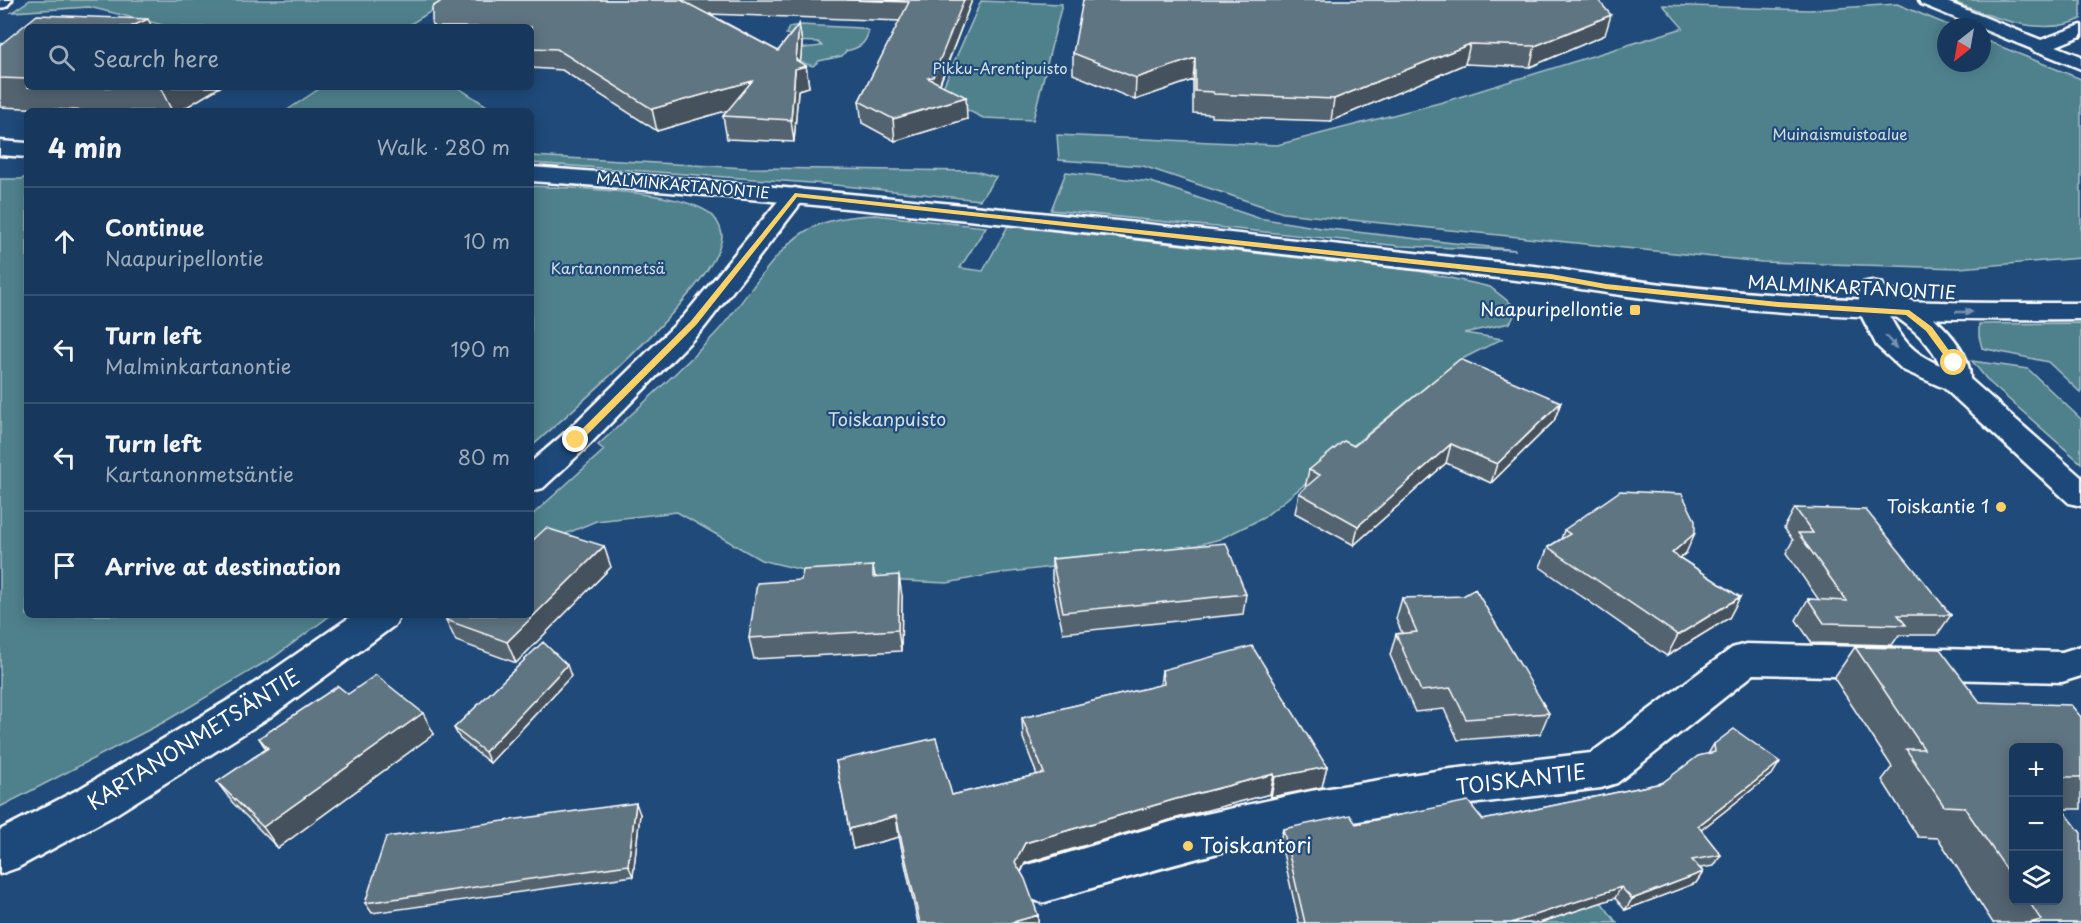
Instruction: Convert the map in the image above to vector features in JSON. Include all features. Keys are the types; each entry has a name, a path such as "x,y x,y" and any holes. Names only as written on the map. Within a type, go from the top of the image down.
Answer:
{"street":[{"path":"0,3 4,0"},
{"path":"1927,0 2081,63"},
{"path":"2039,47 2081,30"},
{"path":"0,148 24,150"},
{"name":"MALMINKARTANONTIE","path":"534,174 795,195 1551,276 1606,287 1778,304 1872,300 2081,298"},
{"path":"534,477 616,401 694,322 795,195"},
{"path":"1872,300 1909,312 1929,329 1954,363 1955,382"},
{"path":"1872,300 1887,340 1913,364 1955,382 2081,495"},
{"name":"MALMINKARTANONTIE","path":"1909,312 2081,311"},
{"name":"KARTANONMETSÄNTIE","path":"0,853 97,802 255,705 377,618"},
{"name":"TOISKANTIE","path":"1042,881 1174,843 1311,811 1442,789 1600,770 1746,659 2062,667 2081,661"}],"green space":[{"path":"30,0 449,0 411,24 159,24 89,7 12,12"},
{"path":"1949,0 2081,0 2081,19 2065,25 2032,26 1997,18"},
{"name":"Pikku-Arentipuisto","path":"981,1 1062,4 1033,120 983,118 939,96"},
{"name":"Muinaismuistoalue","path":"1897,4 1937,20 1937,72 1991,72 1991,43 2081,79 2081,258 1959,268 1762,262 1283,213 1143,166 1059,160 1057,135 1277,145 1443,102 1683,28 1663,5 1810,10"},
{"path":"800,25 861,28 869,31 866,40 858,47 846,51 842,56 819,61 813,66 786,58 795,49 822,46 818,42 790,41 792,36 786,34 789,27"},
{"path":"318,90 462,90 490,108 290,108"},
{"path":"534,156 747,168 975,171 996,177 980,200 825,184 534,163"},
{"path":"1066,172 1151,182 1258,218 1321,228 1516,250 1400,246 1051,210"},
{"path":"24,178 24,618 327,618 274,657 164,722 0,807 0,179"},
{"name":"Kartanonmetsä","path":"534,186 654,196 699,207 713,216 722,237 714,258 696,285 640,347 534,444"},
{"name":"Toiskanpuisto","path":"875,215 986,227 960,268 983,271 1008,226 1419,271 1490,287 1518,309 1510,323 1464,333 1502,339 1458,361 1263,518 1220,539 1168,553 994,574 947,583 836,578 761,560 677,512 596,521 534,546 534,513 604,450 598,445 717,332 782,251 804,232 830,221"},
{"path":"2081,323 2081,393 2048,362 1982,348 1979,336 1979,324"},
{"path":"1972,361 2028,369 2081,419 2081,463 1989,382"},
{"path":"1601,902 1617,923 1539,923"}],"building":[{"path":"443,0 681,0 778,51 799,24 796,60 806,66 795,69 791,120 723,116 752,81 652,109 557,49 534,48 534,24 432,24 432,7"},
{"path":"847,0 964,0 933,77 928,78 966,97 893,119 859,101 909,2"},
{"path":"1083,0 1598,0 1611,15 1535,46 1470,44 1334,99 1214,94 1213,92 1195,91 1195,58 1136,78 1073,53"},
{"path":"37,15 148,19 137,24 26,24"},
{"path":"24,26 24,79 0,78 0,45"},
{"path":"1460,359 1561,402 1497,464 1451,444 1358,526 1299,493 1320,475 1309,470 1344,441 1354,446"},
{"path":"1620,491 1682,494 1695,520 1695,533 1672,553 1740,597 1678,635 1548,547 1570,534 1564,530"},
{"path":"1795,508 1866,510 1951,615 1898,615 1906,625 1824,623 1808,599 1847,601 1798,533 1813,533"},
{"path":"546,528 604,546 534,615 534,539"},
{"path":"1226,543 1246,594 1063,612 1052,559"},
{"path":"873,566 873,577 899,575 898,630 749,638 757,583 801,580 803,570"},
{"path":"1475,589 1549,713 1466,719 1451,688 1421,691 1396,634 1417,632 1402,598 1463,596"},
{"path":"448,618 531,618 507,642 446,620"},
{"path":"543,642 567,665 485,752 454,728"},
{"path":"1252,646 1327,767 1275,777 1274,774 1176,799 1025,843 1015,862 1025,879 1038,915 1010,923 920,923 896,816 849,829 836,761 936,738 952,795 1044,773 1022,718 1164,684 1162,670"},
{"path":"1855,647 1940,649 1980,702 2071,705 2081,717 2081,777 2063,777 2063,743 2009,743 2009,873 1964,807 1944,806 1906,749 1924,749"},
{"path":"376,675 423,713 263,827 217,782 268,748 259,738 338,686 348,694"},
{"path":"1734,729 1780,762 1698,826 1721,855 1692,860 1703,872 1632,899 1621,887 1511,923 1305,923 1283,829 1350,815 1356,824 1468,801 1483,820 1662,783 1698,756 1715,752 1714,744"},
{"path":"636,803 628,865 365,903 386,837"},
{"path":"2063,810 2081,833 2081,923 2029,923 2041,920 2031,905 2063,905"}],"place":[{"name":"Naapuripellontie","path":"1635,310"},
{"name":"Toiskantie 1","path":"2001,507"},
{"name":"Toiskantori","path":"1188,846"}],"route":[{"path":"576,440 657,362 694,322 795,195 1551,276 1606,287 1778,304 1909,312 1929,329 1954,363"}]}
